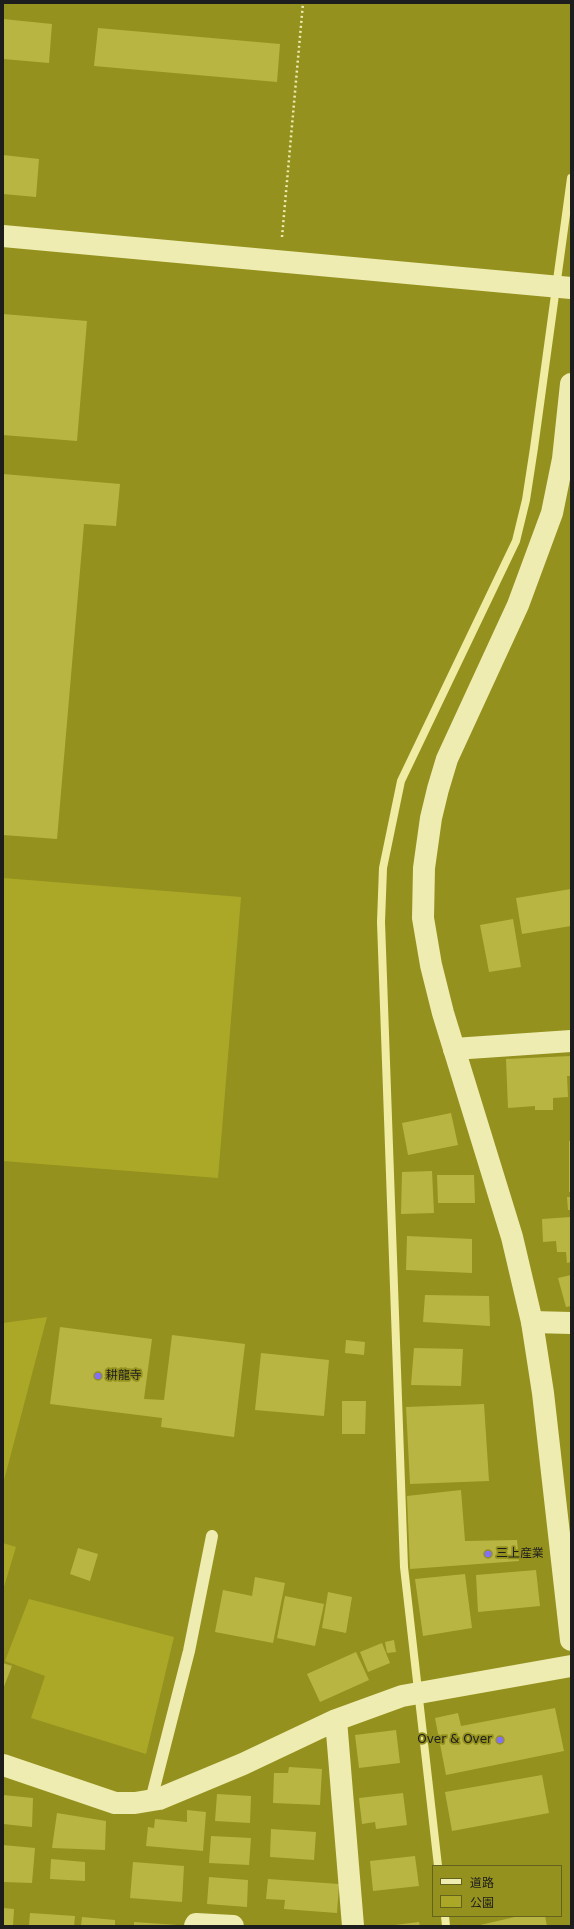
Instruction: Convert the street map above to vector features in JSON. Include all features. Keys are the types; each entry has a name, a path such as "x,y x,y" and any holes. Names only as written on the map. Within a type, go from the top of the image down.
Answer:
{"street":[{"path":"3,236 563,287"},
{"path":"571,384 563,458 552,513 518,605 447,759 431,818 424,868 423,918 431,965 454,1049 512,1237 532,1322 567,1562 571,1640"},
{"path":"454,1049 571,1041"},
{"path":"532,1322 571,1323"},
{"path":"3,1765 115,1802 136,1803 159,1799 243,1764 336,1720 402,1696 571,1666"},
{"path":"336,1720 353,1926"},
{"path":"195,1926 196,1924 233,1926"}],"lane":[{"path":"151,1800 189,1651 212,1536"}],"path":[{"path":"280,262 303,3"}],"green space":[{"path":"3,878 241,897 218,1178 3,1161"},
{"path":"47,1317 3,1484 3,1323"},
{"path":"3,1543 16,1547 3,1590"},
{"path":"29,1599 174,1637 146,1754 31,1718 45,1676 5,1661"}],"building":[{"path":"3,19 52,24 49,63 3,59"},
{"path":"98,28 280,44 277,82 94,66"},
{"path":"3,155 39,159 36,197 3,194"},
{"path":"3,314 87,321 77,441 3,435"},
{"path":"3,474 120,484 116,526 84,524 57,839 3,835"},
{"path":"571,889 571,926 522,934 516,898"},
{"path":"513,919 521,967 489,972 480,925"},
{"path":"571,1056 571,1076 567,1076 568,1097 553,1098 553,1110 535,1110 535,1106 508,1108 506,1059"},
{"path":"451,1113 458,1145 408,1155 402,1123"},
{"path":"569,1141 571,1141 571,1192 569,1192"},
{"path":"432,1171 434,1213 401,1214 402,1172"},
{"path":"437,1175 474,1175 475,1203 438,1203"},
{"path":"567,1197 571,1197 571,1210 568,1210"},
{"path":"571,1217 571,1262 567,1263 566,1252 557,1252 556,1241 543,1242 542,1219"},
{"path":"407,1236 472,1239 472,1273 406,1270"},
{"path":"571,1275 571,1306 566,1307 558,1278"},
{"path":"425,1295 489,1296 490,1326 423,1322"},
{"path":"60,1327 152,1339 144,1399 164,1400 172,1335 245,1344 234,1437 161,1427 162,1418 50,1404"},
{"path":"346,1340 365,1342 364,1355 345,1353"},
{"path":"414,1348 463,1349 461,1386 411,1385"},
{"path":"261,1353 329,1360 324,1416 255,1410"},
{"path":"342,1401 366,1401 365,1434 342,1434"},
{"path":"484,1404 489,1481 410,1484 406,1407"},
{"path":"461,1490 465,1541 517,1540 519,1561 410,1569 407,1496"},
{"path":"78,1548 98,1554 90,1581 70,1574"},
{"path":"536,1570 540,1606 478,1612 476,1575"},
{"path":"465,1574 472,1628 423,1636 415,1579"},
{"path":"255,1577 285,1583 273,1643 215,1632 223,1590 252,1596"},
{"path":"328,1592 352,1597 346,1633 322,1628"},
{"path":"285,1596 324,1604 315,1646 277,1638"},
{"path":"394,1640 396,1652 387,1653 385,1642"},
{"path":"382,1643 390,1663 368,1672 360,1652"},
{"path":"356,1652 369,1680 320,1702 307,1674"},
{"path":"3,1663 12,1666 3,1689"},
{"path":"555,1708 564,1751 446,1775 435,1718 458,1713 461,1726"},
{"path":"396,1730 400,1763 359,1768 355,1735"},
{"path":"289,1767 322,1769 320,1805 273,1803 274,1773 288,1773"},
{"path":"542,1775 549,1813 452,1831 445,1792"},
{"path":"403,1793 407,1825 376,1829 375,1822 362,1824 359,1798"},
{"path":"217,1794 251,1796 250,1823 215,1821"},
{"path":"3,1795 33,1798 32,1827 3,1824"},
{"path":"187,1810 206,1812 203,1851 146,1846 148,1827 154,1828 155,1819 187,1822"},
{"path":"57,1813 106,1821 105,1850 52,1848"},
{"path":"271,1829 316,1832 314,1860 270,1857"},
{"path":"211,1836 251,1838 249,1865 209,1863"},
{"path":"3,1845 35,1848 32,1883 3,1882"},
{"path":"415,1856 419,1886 373,1891 370,1861"},
{"path":"51,1859 85,1862 85,1881 50,1879"},
{"path":"133,1862 184,1866 182,1902 130,1898"},
{"path":"209,1877 248,1880 247,1907 207,1904"},
{"path":"268,1879 339,1884 337,1913 284,1909 285,1900 266,1899"},
{"path":"3,1908 14,1909 13,1926 3,1926"},
{"path":"30,1913 75,1916 74,1926 29,1926"},
{"path":"82,1917 115,1920 115,1926 81,1926"},
{"path":"515,1917 545,1917 547,1926 476,1926"},
{"path":"134,1922 178,1925 178,1926 134,1926"},
{"path":"419,1922 420,1926 395,1926 395,1925"}],"waterway":[{"path":"438,1865 404,1567 381,922 383,868 401,781 516,541 526,500 534,448 571,178"},
{"path":"445,1917 446,1926"}],"place":[{"name":"耕龍寺","path":"98,1376"},
{"name":"三上産業","path":"488,1554"},
{"name":"Over & Over","path":"500,1740"}]}
